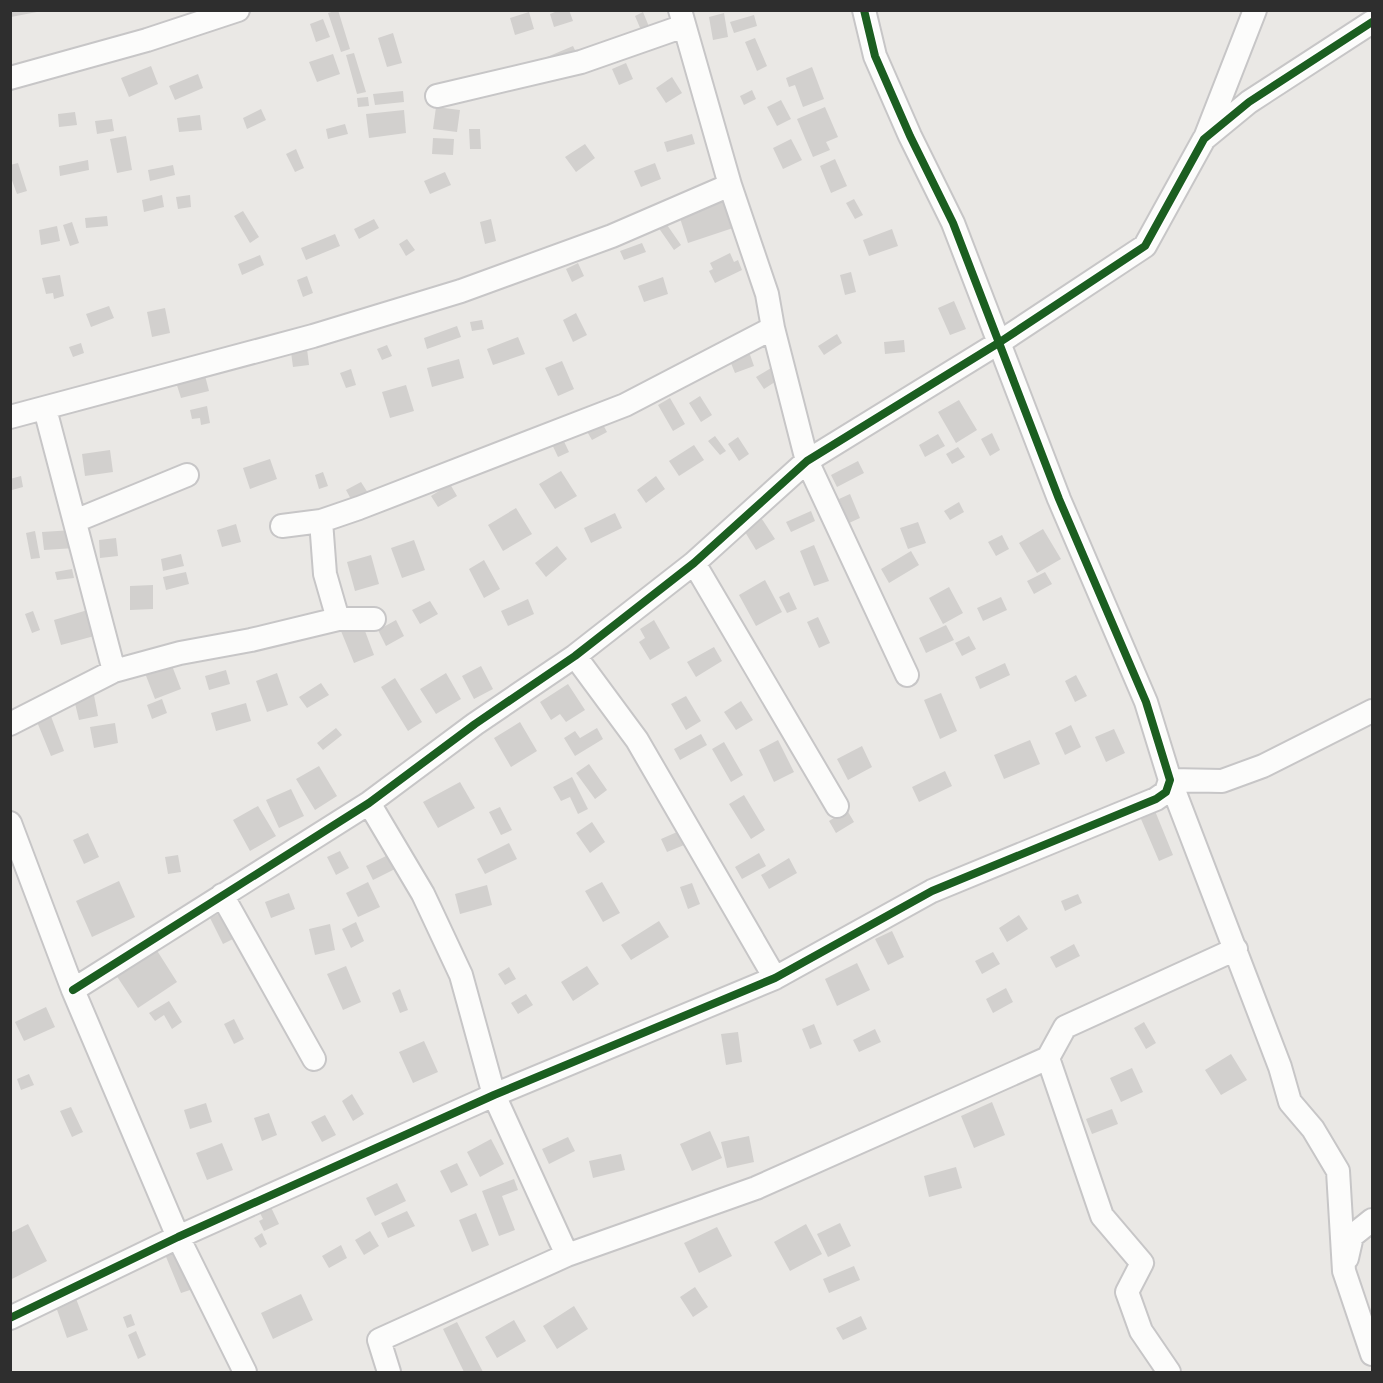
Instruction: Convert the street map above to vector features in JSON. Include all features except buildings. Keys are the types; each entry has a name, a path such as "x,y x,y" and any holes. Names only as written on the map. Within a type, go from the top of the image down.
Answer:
{"street":[{"path":"10,78 147,40 238,10"},
{"path":"864,10 875,56 910,136 953,223 1059,499 1146,702 1170,780 1280,1067 1290,1102 1313,1129 1338,1171 1344,1271 1372,1354"},
{"path":"73,990 369,803 475,724 575,656 694,563 807,461 1000,342 1145,246 1204,139 1255,10"},
{"path":"436,96 581,62 682,18 730,185 767,294 773,328 807,461 907,675"},
{"path":"1204,139 1250,102 1372,22"},
{"path":"10,417 313,336 461,291 612,236 730,185"},
{"path":"282,526 321,520 625,405 773,328"},
{"path":"45,409 114,671"},
{"path":"75,521 187,475"},
{"path":"321,520 325,574 338,619"},
{"path":"694,563 837,806"},
{"path":"10,724 114,671 180,653 338,619 374,619"},
{"path":"575,656 636,740 776,978"},
{"path":"1170,780 1222,781 1263,766 1372,711"},
{"path":"10,1318 178,1237 494,1095 776,978 932,891 1156,799 1166,792 1170,780"},
{"path":"369,803 423,894 461,975 494,1095 567,1255"},
{"path":"10,823 73,990 178,1237 245,1372"},
{"path":"222,895 314,1059"},
{"path":"389,1372 379,1340 567,1255 756,1188 1048,1058 1065,1027 1236,949"},
{"path":"1048,1058 1102,1216 1142,1263 1127,1292 1141,1330 1168,1372"},
{"path":"1344,1271 1352,1236 1372,1220"}],"cycle path":[{"path":"10,1318 178,1237 494,1095 775,978 932,891 1156,799 1166,792 1170,780 1146,702 1059,499 953,223 910,136 875,56 864,10"},
{"path":"73,990 369,803 475,724 575,656 694,563 807,461 1000,342 1145,246 1204,139 1249,102 1372,22"}]}
